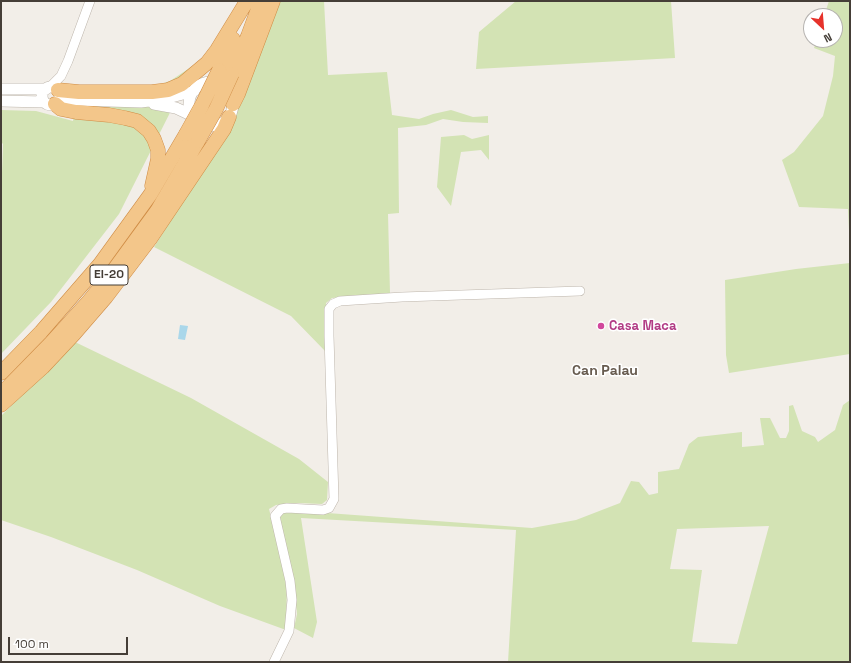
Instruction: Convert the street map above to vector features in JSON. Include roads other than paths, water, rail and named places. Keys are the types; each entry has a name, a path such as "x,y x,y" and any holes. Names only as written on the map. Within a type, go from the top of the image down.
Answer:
{"highway":[{"path":"150,195 158,159 158,150 149,131 137,121 125,118 61,109 52,95 79,92 152,92 168,90 182,84 207,63 214,55 247,1"},
{"name":"EI-20","path":"225,72 236,32 247,1"},
{"name":"EI-20","path":"1,394 50,344 89,300 111,274 157,211 192,138 202,105 248,36 261,1"},
{"path":"1,405 43,367 106,297 150,239 224,128 273,1"},
{"name":"EI-20","path":"1,373 41,332 77,291 116,242 192,138"}],"street":[{"path":"52,95 68,61 90,1"},
{"path":"141,102 176,108 193,116 204,124 211,126 218,125 224,122 231,110 232,96 227,88 219,84 208,82 200,85 190,98 190,106 193,116"},
{"path":"1,88 97,101 141,102 164,100 194,91"},
{"path":"1,101 52,95"},
{"path":"274,662 289,630 292,600 290,581 275,516 281,509 287,508 323,510 329,508 334,499 329,336 329,309 333,304 340,301 402,297 580,291"}],"water":[{"path":"180,325 188,326 185,340 178,339"}],"place":[{"name":"Casa Maca","path":"601,326"}],"district":[{"name":"Can Palau","path":"605,371"}]}
